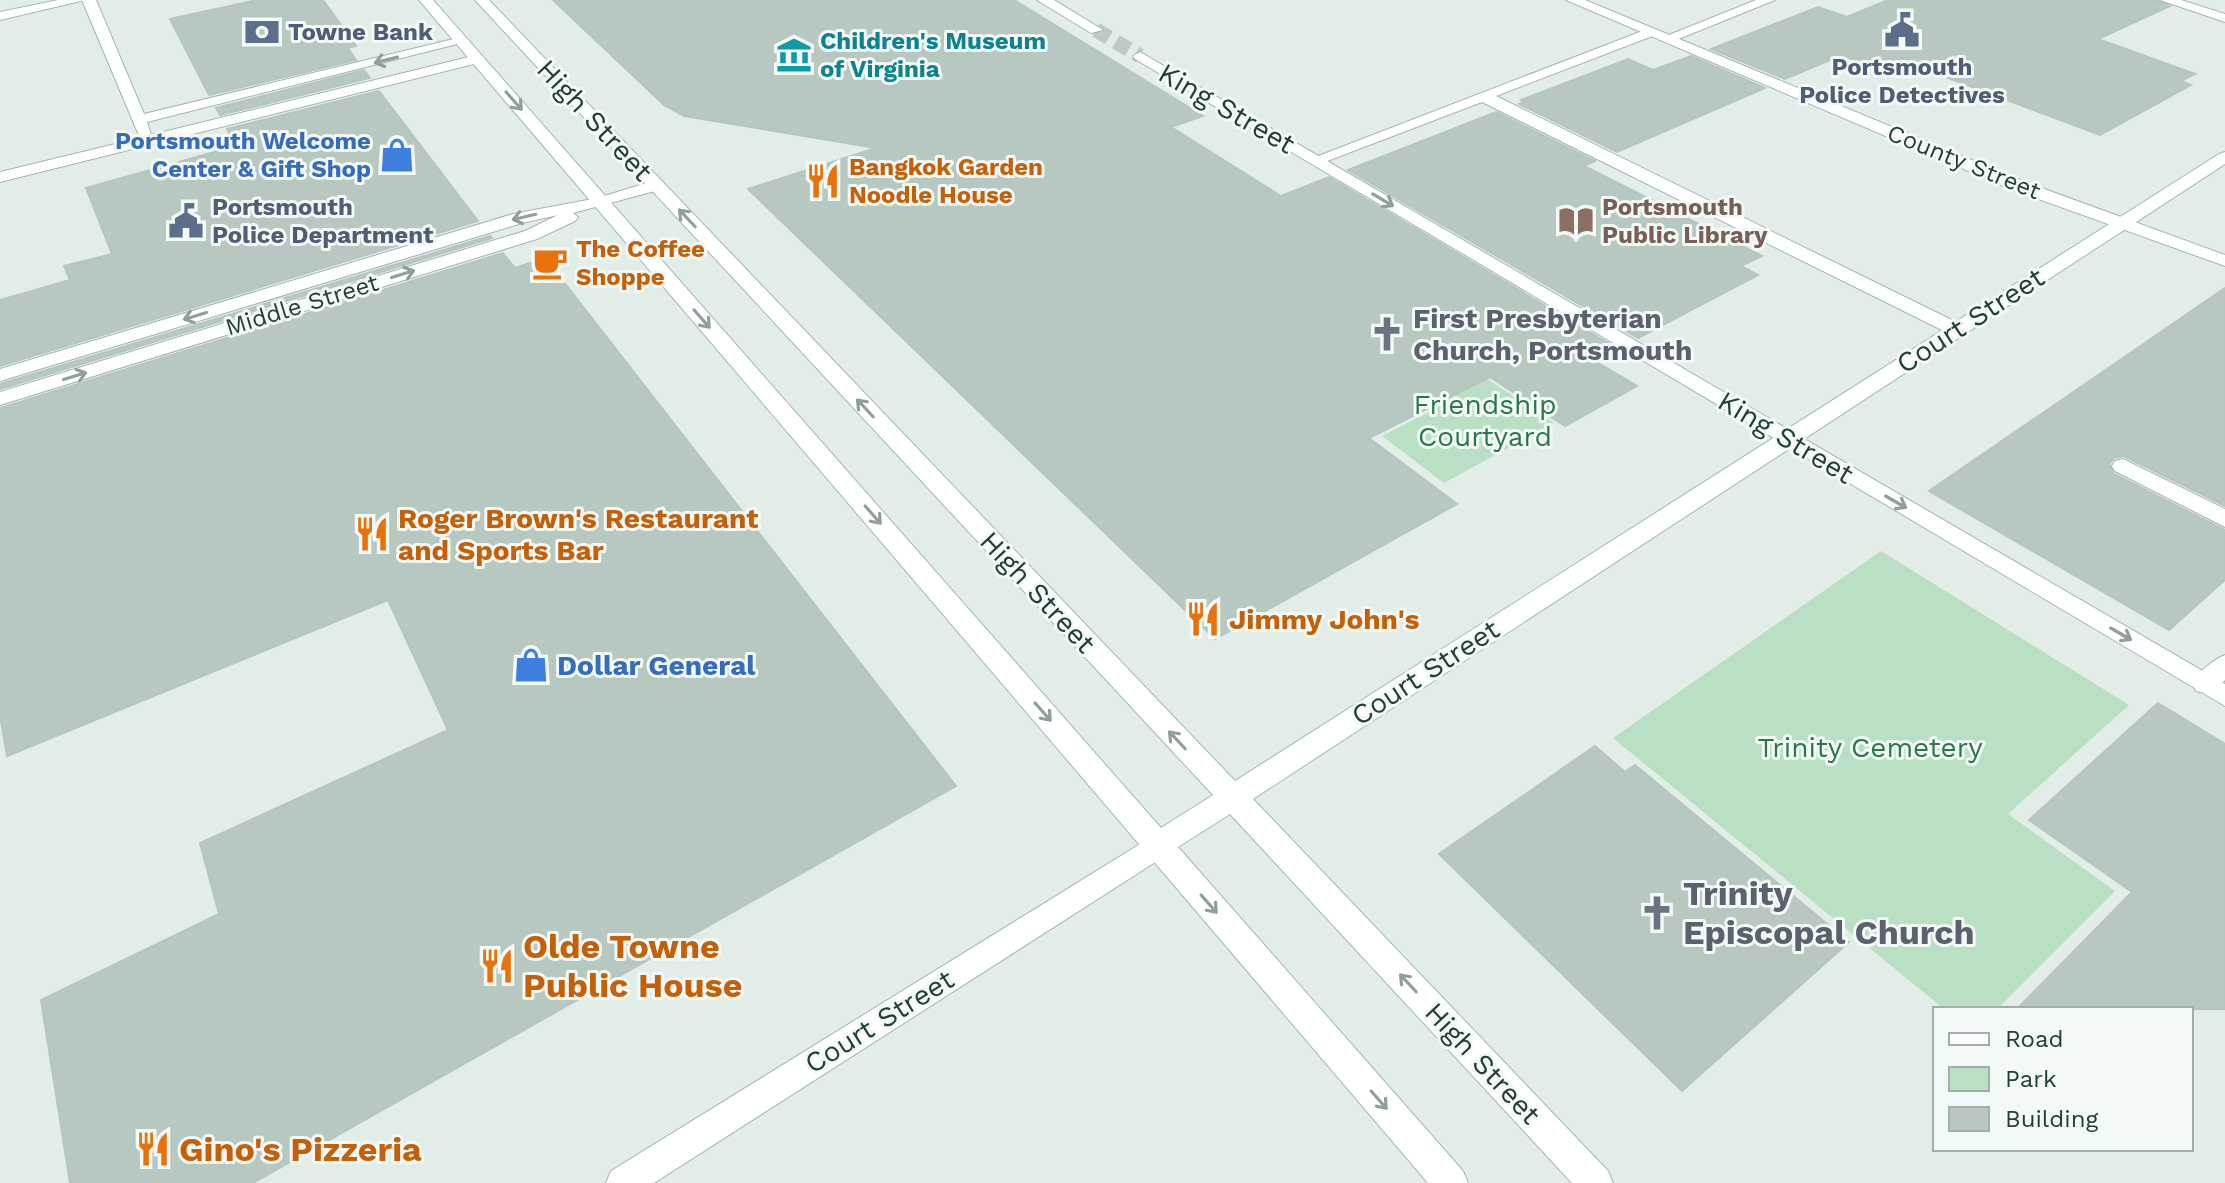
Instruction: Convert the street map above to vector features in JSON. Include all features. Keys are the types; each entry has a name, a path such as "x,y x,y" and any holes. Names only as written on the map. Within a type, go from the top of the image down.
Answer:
{"main road":[{"path":"0,16 78,0"},
{"path":"89,0 147,141"},
{"name":"High Street","path":"426,0 1451,1183"},
{"name":"High Street","path":"482,0 1596,1183"},
{"path":"1044,0 1096,30"},
{"name":"County Street","path":"1573,0 2014,184 2225,261"},
{"path":"1316,160 1483,96 1768,0"},
{"path":"2167,0 2225,18"},
{"path":"138,120 462,41"},
{"name":"King Street","path":"1140,56 2215,690"},
{"path":"0,177 477,59"},
{"path":"1483,96 1955,329"},
{"name":"Court Street","path":"623,1183 1158,845 2225,157"},
{"name":"Middle Street","path":"0,375 519,218 601,202 656,185"},
{"name":"Middle Street","path":"0,399 531,235 601,202"},
{"path":"2123,466 2225,519"},
{"path":"2215,690 2225,665"}],"green space":[{"name":"Friendship Courtyard","path":"1443,350 1554,423 1444,483 1382,436 1458,397 1412,365"},
{"name":"Trinity Cemetery","path":"1881,551 2129,705 2008,814 2115,891 1999,1007 1942,1007 1613,738"}],"building":[{"name":"Towne Bank","path":"257,0 323,0 356,46 348,48 356,60 209,95 170,19"},
{"path":"553,0 1014,0 1203,116 1171,127 1281,196 1329,177 1618,349 1595,361 1637,386 1565,426 1490,377 1369,438 1457,504 1215,639 748,189 876,148 684,116 664,105"},
{"path":"1888,0 2157,0 2170,6 2098,39 2195,74 2181,81 2191,85 2100,135 1900,60 1890,64 1879,60 1867,65 1842,55 1785,79 1711,49 1818,7 1847,17"},
{"path":"1691,56 1765,88 1617,152 1519,104 1524,102 1521,100 1628,59 1653,70"},
{"path":"364,70 370,78 220,115 216,108"},
{"path":"379,91 478,221 0,366 0,300 70,280 64,266 112,254 86,188 236,146 227,129"},
{"name":"Portsmouth Public Library","path":"1496,112 1595,161 1584,166 1762,256 1741,266 1758,275 1638,338 1348,170"},
{"path":"490,236 492,238 0,389 0,384"},
{"path":"503,253 515,268 545,258 956,786 253,1183 70,1183 41,1000 219,914 200,843 448,730 388,600 7,756 0,715 0,408"},
{"path":"2225,288 2225,506 2124,456 2114,458 2109,464 2114,474 2225,530 2225,580 2169,630 1929,491"},
{"name":"Trinity Episcopal Church","path":"2158,703 2225,744 2225,1009 2019,1007 2132,892 2029,820"},
{"name":"Trinity Episcopal Church","path":"1595,746 1625,772 1635,765 1849,942 1682,1091 1439,854"}],"tunnel":[{"path":"1096,30 1140,56"}],"place":[{"name":"Portsmouth Police Detectives","path":"1902,30"},
{"name":"Towne Bank","path":"262,32"},
{"name":"Children's Museum of Virginia","path":"794,55"},
{"name":"Portsmouth Welcome Center & Gift Shop","path":"397,155"},
{"name":"Bangkok Garden Noodle House","path":"823,181"},
{"name":"Portsmouth Police Department","path":"186,221"},
{"name":"Portsmouth Public Library","path":"1576,221"},
{"name":"The Coffee Shoppe","path":"550,263"},
{"name":"First Presbyterian Church, Portsmouth","path":"1387,334"},
{"name":"Roger Brown's Restaurant and Sports Bar","path":"372,534"},
{"name":"Jimmy John's","path":"1203,619"},
{"name":"Dollar General","path":"531,665"},
{"name":"Trinity Episcopal Church","path":"1657,913"},
{"name":"Olde Towne Public House","path":"497,966"},
{"name":"Gino's Pizzeria","path":"153,1149"}]}
